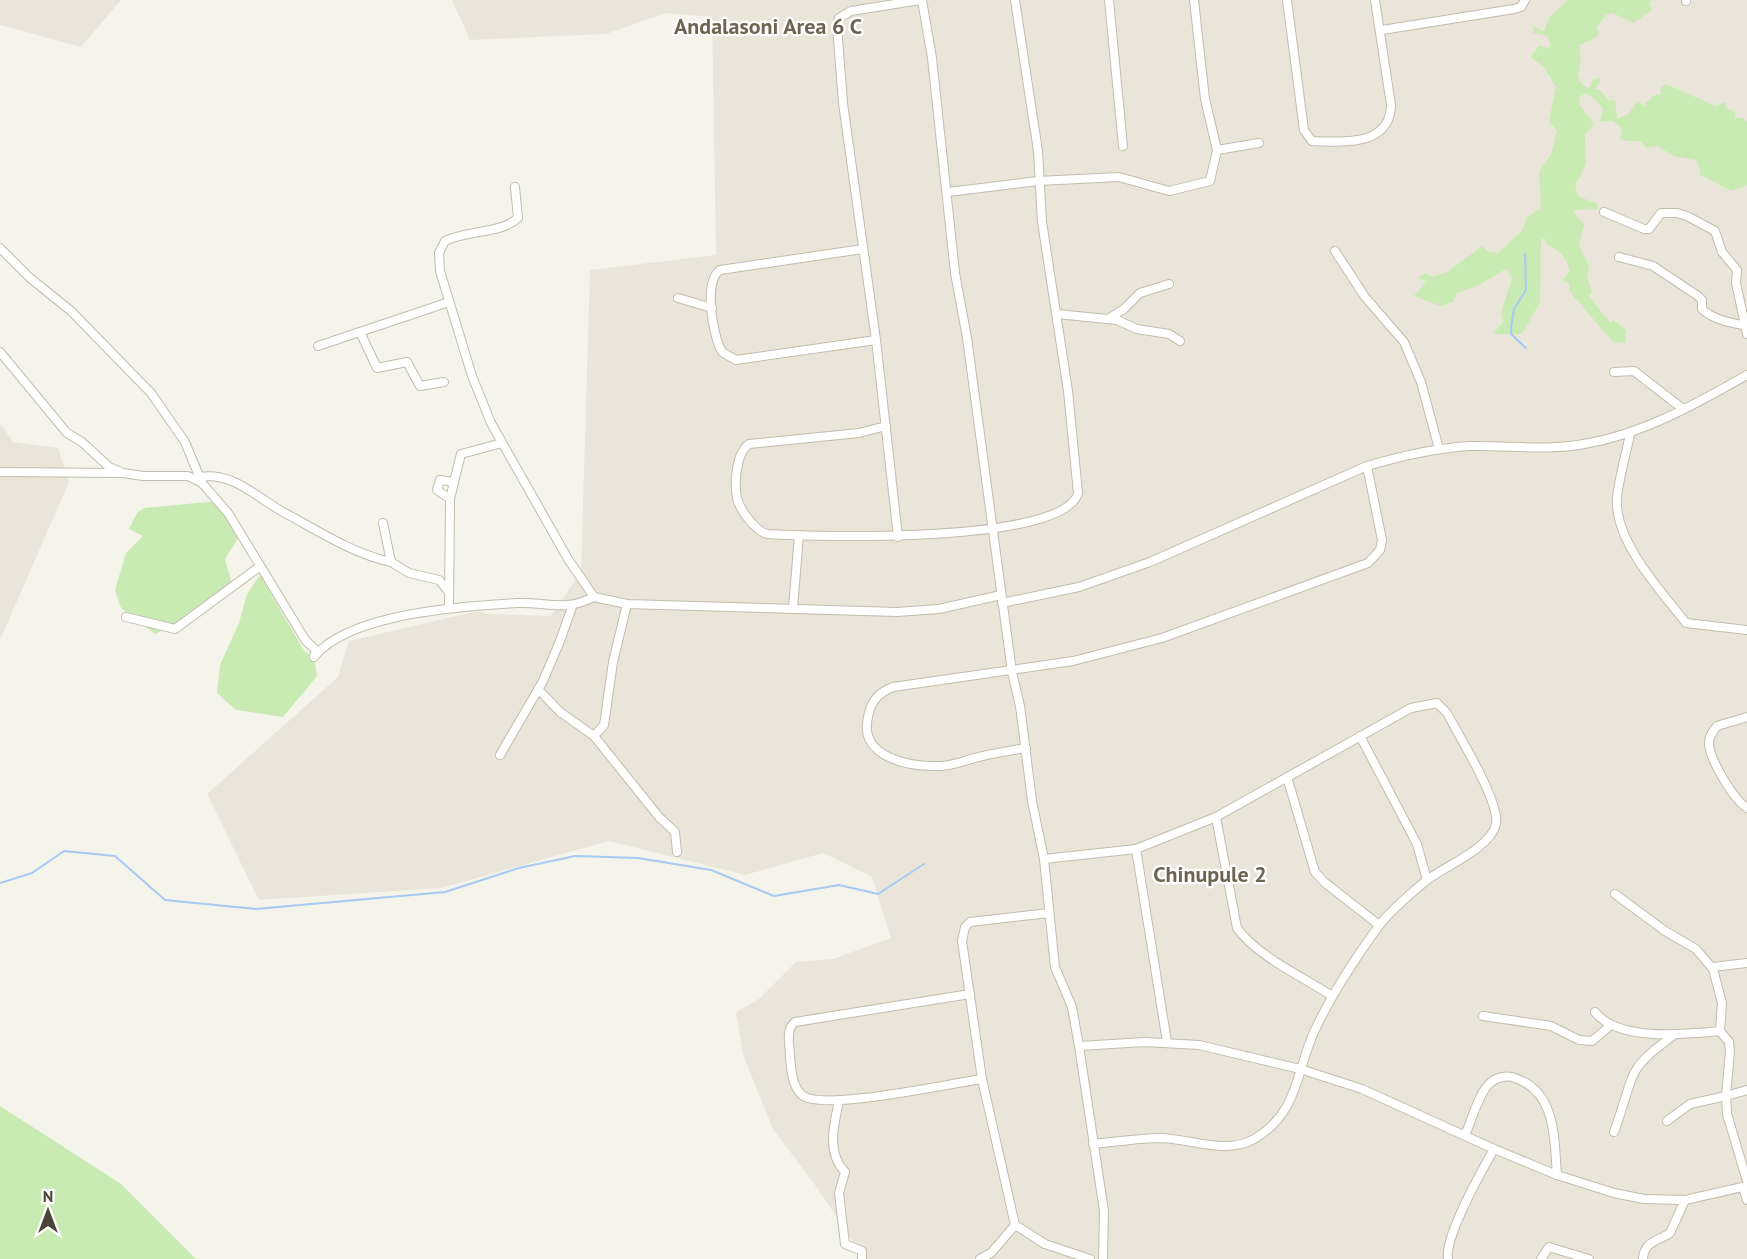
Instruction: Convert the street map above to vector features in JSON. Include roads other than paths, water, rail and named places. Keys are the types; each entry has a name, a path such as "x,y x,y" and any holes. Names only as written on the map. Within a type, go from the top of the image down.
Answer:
{"street":[{"path":"898,537 876,340 843,103 837,26 844,13 921,0 932,58 955,273 967,338 1012,672 1026,748 1032,801 1044,860 1056,967 1072,1007 1080,1046 1104,1211 1103,1259"},
{"path":"886,426 859,433 753,442 745,447 739,460 736,493 740,506 762,532 898,537 992,527 1063,512 1077,500 1068,392 1038,181 1038,152 1015,0"},
{"path":"1109,0 1123,146"},
{"path":"948,192 1038,181 1119,177 1169,191 1210,181 1218,150 1205,99 1194,0"},
{"path":"1287,0 1304,130 1312,141 1369,138 1384,129 1390,118 1391,105 1382,30 1375,0"},
{"path":"1382,30 1514,9 1521,7 1525,0"},
{"path":"1218,150 1259,142"},
{"path":"515,187 518,218 511,225 453,237 441,246 438,261 472,376 502,443 568,559 594,597"},
{"path":"1604,212 1644,229 1648,229 1661,213 1677,213 1715,231 1722,252 1737,270 1736,283 1745,329"},
{"path":"0,248 30,278 71,311 151,393 185,442 201,480 224,508 306,641 316,650 314,657 349,632 449,607 520,603 572,607 594,597 627,604 897,612 929,610 1079,587 1150,561 1367,466 1403,455 1439,449 1468,446 1574,446 1630,434 1747,375"},
{"path":"863,249 720,270 714,279 712,308 716,342 722,352 736,360 876,340"},
{"path":"1335,251 1365,297 1404,342 1421,382 1439,449"},
{"path":"1619,257 1653,266 1698,296 1702,300 1702,309 1708,315 1745,329"},
{"path":"1107,319 1124,309 1140,293 1169,284"},
{"path":"678,298 712,308"},
{"path":"318,346 361,334 449,302"},
{"path":"1058,314 1107,319 1137,329 1169,333 1180,341"},
{"path":"361,334 376,368 407,362 420,386 444,382"},
{"path":"0,352 67,433 109,466 123,473"},
{"path":"1614,372 1634,370 1683,409"},
{"path":"1630,434 1617,500 1621,528 1642,566 1686,623 1747,630"},
{"path":"449,607 450,500 461,453 502,443"},
{"path":"1026,748 952,765 932,766 895,759 872,747 868,739 866,723 871,704 884,690 1072,661 1162,638 1368,563 1380,550 1382,540 1367,466"},
{"path":"0,472 123,473 143,476 188,476 201,480 215,474 240,484 282,511 362,555 391,562 409,573 439,580 449,592"},
{"path":"450,500 437,490 440,480 454,482"},
{"path":"383,523 391,562"},
{"path":"793,608 799,535"},
{"path":"126,617 175,629 259,567"},
{"path":"594,736 604,725 613,662 627,604"},
{"path":"501,755 538,690 572,607"},
{"path":"538,690 560,712 594,736 659,817 675,832 677,852"},
{"path":"1044,860 1136,849 1216,817 1411,708 1437,704 1448,713 1495,805 1496,823 1487,841 1427,880 1380,925 1332,996 1314,1032 1300,1070 1297,1090 1284,1112 1258,1137 1245,1144 1232,1147 1158,1138 1093,1144"},
{"path":"1747,717 1717,726 1709,743 1711,754 1736,801 1747,808"},
{"path":"1360,736 1422,856 1427,880"},
{"path":"1287,777 1315,872 1324,882 1380,925"},
{"path":"1216,817 1237,928 1245,939 1262,952 1332,996"},
{"path":"1136,849 1167,1042"},
{"path":"1615,894 1665,932 1696,948 1712,968 1722,1003 1720,1030 1729,1042 1730,1052 1726,1114 1746,1185 1747,1200"},
{"path":"1049,913 970,922 965,927 962,941 982,1079 1015,1225 1045,1244 1090,1259"},
{"path":"1712,968 1747,963"},
{"path":"970,994 845,1015 815,1017 790,1026 791,1061 796,1088 810,1100 839,1101 886,1096 982,1079"},
{"path":"1595,1012 1601,1020 1611,1025 1640,1032 1675,1034 1720,1030"},
{"path":"1483,1016 1551,1026 1579,1040 1586,1041 1592,1041 1611,1025"},
{"path":"1614,1132 1626,1102 1632,1076 1646,1057 1675,1034"},
{"path":"1080,1046 1167,1042 1199,1045 1300,1070 1362,1089 1557,1175 1644,1199 1685,1200 1746,1185"},
{"path":"1465,1135 1487,1085 1503,1077 1517,1079 1530,1085 1549,1110 1553,1122 1557,1175"},
{"path":"1667,1121 1690,1104 1747,1090"},
{"path":"839,1101 833,1146 837,1164 845,1172 839,1193 845,1244 862,1251 862,1259"},
{"path":"1448,1259 1448,1248 1469,1196 1494,1149"},
{"path":"1643,1259 1645,1248 1649,1243 1670,1233 1685,1200"},
{"path":"980,1259 991,1253 1015,1225"},
{"path":"1541,1259 1549,1247 1589,1259"}],"waterway":[{"path":"1525,254 1526,290 1514,309 1511,334 1526,348"},
{"path":"0,883 32,873 64,851 115,856 165,900 256,909 445,892 519,868 575,856 638,858 711,870 774,896 839,885 878,894 924,864"}],"district":[{"name":"Andalasoni Area 6 C","path":"768,26"},
{"name":"Chinupule 2","path":"1210,874"}]}
